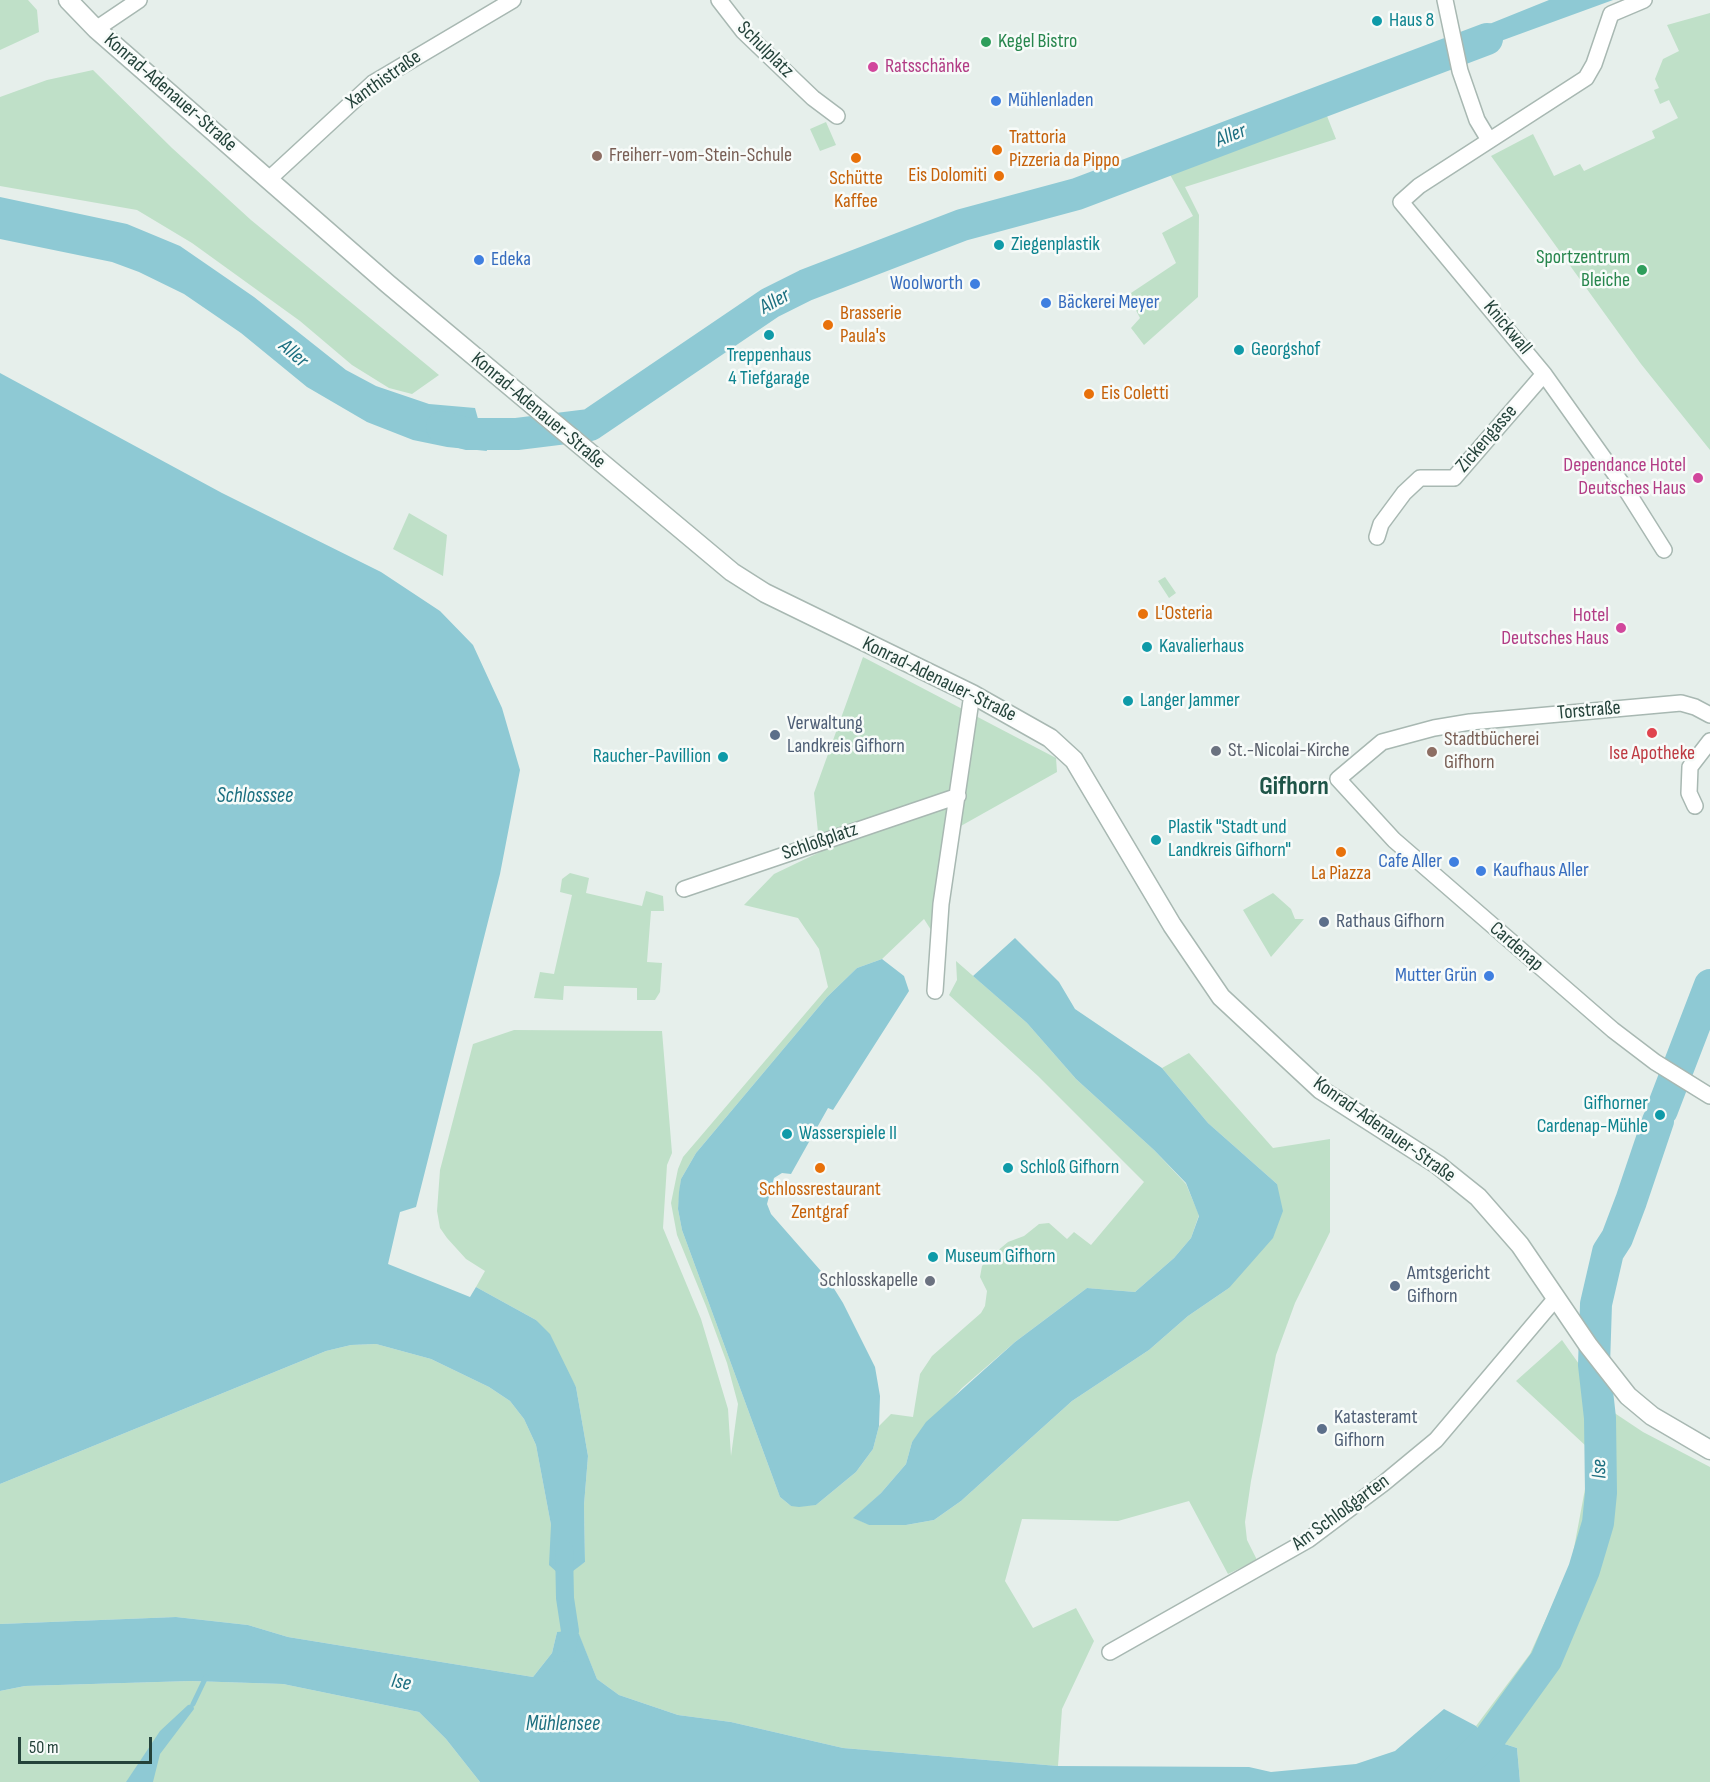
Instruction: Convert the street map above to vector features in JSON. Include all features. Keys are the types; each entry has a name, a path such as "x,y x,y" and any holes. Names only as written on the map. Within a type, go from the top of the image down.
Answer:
{"street":[{"name":"Konrad-Adenauer-Straße","path":"68,0 96,28 550,422 740,577 797,609 972,694 1050,738 1074,760 1172,925 1221,997 1321,1090 1438,1165 1478,1197 1520,1245 1628,1396 1652,1416 1710,1450"},
{"path":"96,28 139,0"},
{"name":"Xanthistraße","path":"269,179 373,83 513,0"},
{"name":"Schulplatz","path":"719,0 743,32 813,98 837,116"},
{"path":"1445,0 1460,71 1477,120 1489,140"},
{"name":"Knickwall","path":"1644,0 1611,14 1594,64 1586,78 1419,186 1401,202 1544,374 1625,488 1665,550"},
{"name":"Zickengasse","path":"1377,537 1381,524 1404,493 1420,478 1454,478 1544,374"},
{"path":"935,991 941,904 972,694"},
{"name":"Torstraße","path":"1338,779 1382,742 1434,728 1482,721 1682,703 1710,715"},
{"path":"1695,806 1689,793 1690,767 1708,742"},
{"name":"Cardenap","path":"1338,779 1394,840 1613,1030 1655,1062 1703,1093"},
{"name":"Schloßplatz","path":"684,890 958,796"},
{"name":"Am Schloßgarten","path":"1110,1652 1308,1540 1384,1483 1436,1440 1556,1298"}],"green space":[{"path":"0,0 28,0 37,10 39,32 0,50"},
{"name":"Sportzentrum Bleiche","path":"1710,13 1710,450 1641,364 1491,156 1533,134 1554,176 1580,164 1584,171 1655,138 1652,131 1678,118 1669,100 1660,104 1654,90 1659,88 1655,79 1663,59 1679,51 1667,25"},
{"path":"93,70 172,148 251,220 439,375 412,394 389,388 352,365 300,321 192,243 137,210 0,186 0,97 47,80"},
{"path":"1327,116 1336,139 1185,187 1199,215 1198,297 1144,345 1131,328 1140,318 1128,295 1176,263 1162,233 1193,216 1168,171"},
{"path":"826,122 836,145 820,151 810,129"},
{"path":"409,513 447,535 443,576 393,549"},
{"path":"1165,577 1176,593 1169,598 1158,581"},
{"path":"863,657 1056,758 1057,772 943,836 931,930 924,919 882,959 857,968 827,997 696,1153 681,1179 678,1209 682,1230 780,1497 791,1506 816,1505 856,1472 873,1449 879,1426 891,1414 913,1417 920,1374 932,1356 981,1313 985,1306 987,1291 980,1277 982,1266 990,1257 1008,1242 1024,1236 1039,1224 1049,1223 1067,1239 1074,1232 1091,1245 1144,1182 1038,1076 949,995 957,980 956,961 1027,1023 1076,1079 1154,1150 1186,1184 1199,1215 1191,1238 1174,1258 1135,1292 1087,1288 1015,1342 962,1388 912,1442 906,1464 881,1493 854,1518 870,1525 906,1525 934,1520 961,1501 1072,1401 1149,1350 1188,1316 1229,1288 1277,1184 1208,1123 1162,1068 1189,1053 1273,1148 1330,1139 1330,1232 1295,1303 1276,1355 1251,1481 1245,1522 1247,1540 1257,1560 1228,1574 1189,1501 1118,1521 1022,1519 1005,1581 1033,1628 1076,1608 1094,1641 1062,1709 1058,1766 843,1748 731,1722 678,1715 619,1695 597,1679 579,1635 557,1632 552,1653 533,1677 288,1637 248,1625 176,1617 0,1624 0,1484 326,1351 351,1345 376,1344 431,1359 489,1387 510,1401 524,1419 536,1445 551,1525 554,1566 558,1570 570,1571 585,1562 584,1505 588,1456 576,1387 536,1320 476,1287 485,1271 466,1259 447,1238 440,1228 437,1211 440,1170 473,1044 514,1030 662,1031 672,1153 667,1165 663,1228 701,1319 728,1409 731,1456 738,1404 727,1363 677,1235 671,1203 678,1169 683,1157 828,987 819,949 798,918 744,905 774,874 820,852 814,793"},
{"path":"570,873 589,878 586,893 642,906 646,891 663,896 664,911 651,911 647,962 662,963 660,992 655,1000 637,1000 637,988 564,986 563,1000 534,998 540,972 554,974 572,895 560,892 562,879"},
{"path":"1273,893 1291,909 1295,919 1304,919 1271,957 1243,910"},
{"path":"1562,1340 1613,1412 1643,1432 1710,1467 1710,1782 1520,1782 1517,1748 1489,1739 1476,1726 1530,1654 1571,1564 1585,1489 1587,1447 1516,1381"},
{"path":"191,1681 283,1684 419,1712 446,1739 480,1782 0,1782 0,1691 25,1686"}],"water":[{"path":"1549,0 1613,0 1465,54 1462,35"},
{"path":"0,197 127,224 180,246 254,297 346,370 376,386 429,404 475,408 487,451 447,447 413,440 367,422 307,387 241,333 184,294 139,272 112,262 0,239"},
{"name":"Schlosssee","path":"0,373 222,493 381,572 440,611 473,645 502,708 520,770 500,874 416,1207 400,1212 388,1264 470,1297 476,1287 536,1320 550,1334 576,1387 588,1456 584,1505 585,1562 569,1574 559,1574 549,1565 551,1525 536,1445 524,1419 510,1401 489,1387 431,1359 376,1344 351,1345 326,1351 0,1484"},
{"path":"1015,938 1059,982 1075,1009 1162,1068 1208,1123 1277,1184 1283,1211 1273,1238 1229,1288 1188,1316 1149,1350 1072,1401 961,1501 934,1520 906,1525 869,1525 853,1518 881,1493 906,1464 912,1442 926,1422 1015,1342 1087,1288 1135,1292 1174,1258 1191,1238 1199,1216 1186,1183 1154,1150 1076,1079 1027,1023 973,976"},
{"path":"882,959 904,976 909,991 833,1110 828,1108 791,1174 782,1173 774,1178 767,1204 771,1214 828,1279 843,1303 875,1367 880,1396 879,1426 873,1449 856,1472 816,1505 791,1506 780,1497 682,1230 678,1209 681,1179 696,1153 827,997 857,968"},
{"name":"Mühlensee","path":"176,1617 248,1625 288,1637 533,1677 552,1653 557,1632 570,1631 579,1634 597,1679 619,1695 678,1715 731,1722 843,1748 1058,1766 1249,1767 1271,1772 1356,1764 1395,1751 1444,1709 1476,1726 1489,1739 1517,1748 1520,1782 480,1782 446,1739 419,1712 283,1684 191,1681 25,1686 0,1691 0,1624"},
{"path":"193,1704 194,1709 160,1754 153,1782 126,1782 160,1731 188,1705"}],"waterway":[{"name":"Aller","path":"442,427 468,434 517,434 590,425 770,303 806,285 962,225 1077,194 1487,39"},
{"name":"Ise","path":"1662,1110 1710,985"},
{"name":"Ise","path":"1446,1782 1489,1739 1546,1660 1584,1570 1598,1523 1601,1493 1600,1418 1594,1365 1596,1304 1608,1252 1617,1238 1658,1121"},
{"path":"564,1549 565,1598 570,1631 566,1653"},
{"path":"193,1704 206,1677"}],"place":[{"name":"Haus 8","path":"1377,21"},
{"name":"Kegel Bistro","path":"986,42"},
{"name":"Ratsschänke","path":"873,67"},
{"name":"Mühlenladen","path":"996,101"},
{"name":"Trattoria Pizzeria da Pippo","path":"997,150"},
{"name":"Freiherr-vom-Stein-Schule","path":"597,156"},
{"name":"Schütte Kaffee","path":"856,158"},
{"name":"Eis Dolomiti","path":"999,176"},
{"name":"Ziegenplastik","path":"999,245"},
{"name":"Edeka","path":"479,260"},
{"name":"Sportzentrum Bleiche","path":"1642,270"},
{"name":"Woolworth","path":"975,284"},
{"name":"Bäckerei Meyer","path":"1046,303"},
{"name":"Brasserie Paula's","path":"828,325"},
{"name":"Treppenhaus 4 Tiefgarage","path":"769,335"},
{"name":"Georgshof","path":"1239,350"},
{"name":"Eis Coletti","path":"1089,394"},
{"name":"Dependance Hotel Deutsches Haus","path":"1698,478"},
{"name":"L'Osteria","path":"1143,614"},
{"name":"Hotel Deutsches Haus","path":"1621,628"},
{"name":"Kavalierhaus","path":"1147,647"},
{"name":"Langer Jammer","path":"1128,701"},
{"name":"Ise Apotheke","path":"1652,733"},
{"name":"Verwaltung Landkreis Gifhorn","path":"775,735"},
{"name":"St.-Nicolai-Kirche","path":"1216,751"},
{"name":"Stadtbücherei Gifhorn","path":"1432,752"},
{"name":"Raucher-Pavillion","path":"723,757"},
{"name":"Plastik \"Stadt und Landkreis Gifhorn\"","path":"1156,840"},
{"name":"La Piazza","path":"1341,852"},
{"name":"Cafe Aller","path":"1454,862"},
{"name":"Kaufhaus Aller","path":"1481,871"},
{"name":"Rathaus Gifhorn","path":"1324,922"},
{"name":"Mutter Grün","path":"1489,976"},
{"name":"Gifhorner Cardenap-Mühle","path":"1660,1115"},
{"name":"Wasserspiele II","path":"787,1134"},
{"name":"Schlossrestaurant Zentgraf","path":"820,1168"},
{"name":"Schloß Gifhorn","path":"1008,1168"},
{"name":"Museum Gifhorn","path":"933,1257"},
{"name":"Schlosskapelle","path":"930,1281"},
{"name":"Amtsgericht Gifhorn","path":"1395,1286"},
{"name":"Katasteramt Gifhorn","path":"1322,1429"}],"district":[{"name":"Gifhorn","path":"1294,787"}]}
